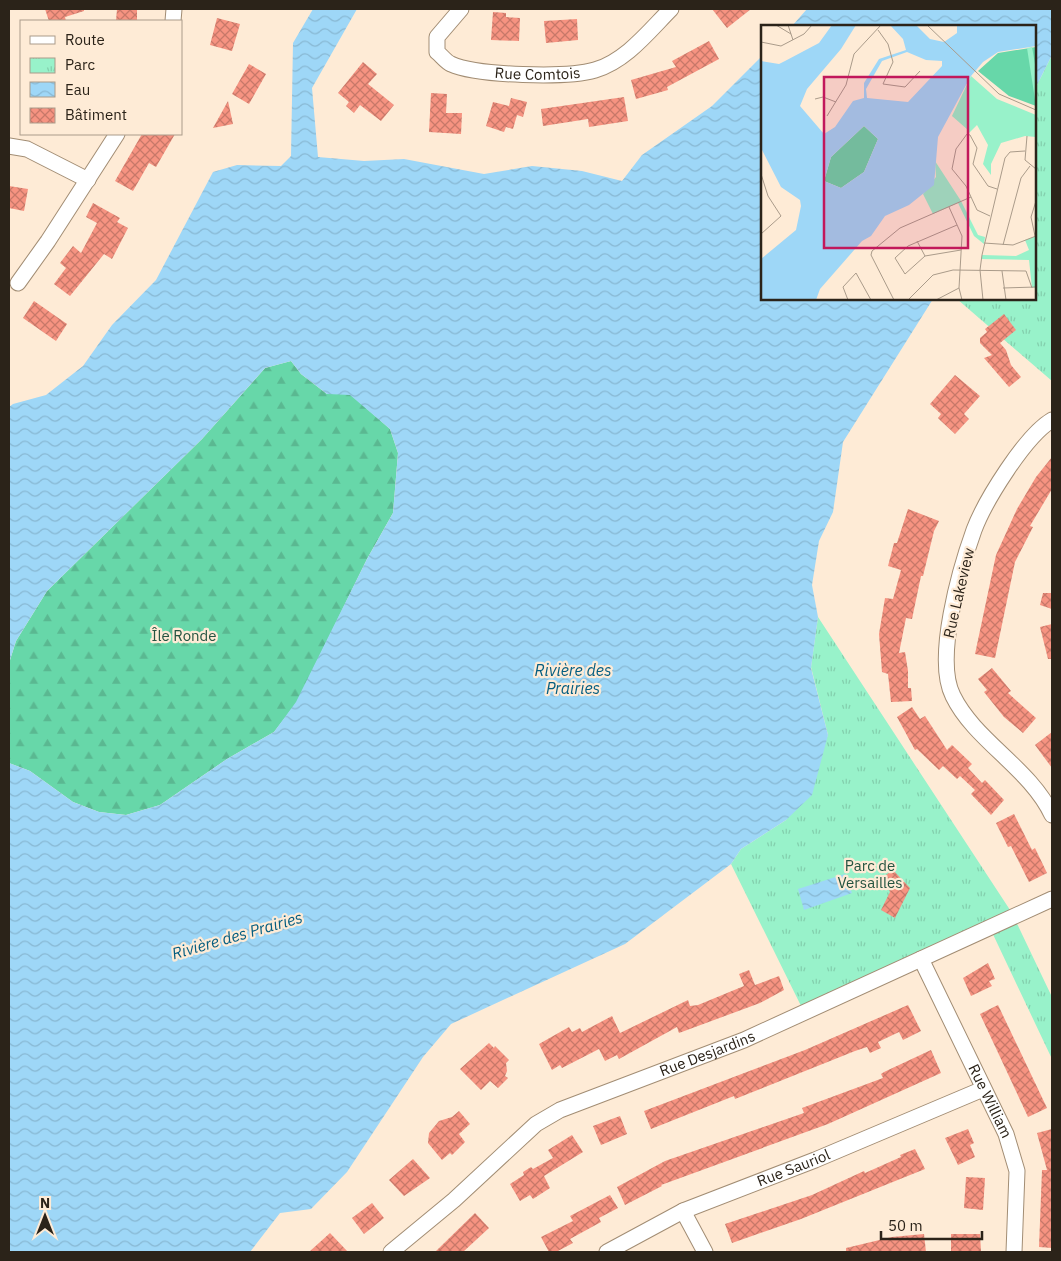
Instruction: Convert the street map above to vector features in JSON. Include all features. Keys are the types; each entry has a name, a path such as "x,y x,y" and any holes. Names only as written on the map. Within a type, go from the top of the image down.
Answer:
{"street":[{"name":"Rue Comtois","path":"461,9 437,37 437,52 451,64 494,72 554,76 595,70 628,52 672,9"},
{"path":"18,283 116,135"},
{"path":"9,146 27,149 88,180"},
{"name":"Rue Lakeview","path":"1052,420 1040,428 1027,443 974,530 953,609 948,635 946,663 947,679 953,697 982,733 1024,774 1047,804 1052,815"},
{"name":"Rue Desjardins","path":"391,1252 454,1200 536,1124 560,1110 744,1040 1052,899"},
{"name":"Rue William","path":"921,959 1006,1134 1017,1171 1014,1252"},
{"name":"Rue Sauriol","path":"607,1252 683,1211 816,1160 983,1089"},
{"path":"683,1211 705,1252"}],"green space":[{"path":"1052,55 1052,381 958,300 1036,300 1036,87"},
{"name":"Île Ronde","path":"291,361 301,374 327,394 350,394 390,429 398,453 393,513 367,559 297,702 274,732 227,759 160,805 126,815 99,812 73,802 30,771 9,763 10,660 16,641 47,591 202,439 265,368"},
{"name":"Parc de Versailles","path":"818,617 1012,913 1052,997 1052,1059 990,928 804,1012 731,864 741,849 786,820 828,735 811,667"}],"water":[{"name":"Rivière des Prairies","path":"313,9 357,9 312,88 318,157 364,161 404,159 484,174 532,166 582,171 622,181 642,155 712,106 761,57 761,300 932,300 843,442 833,512 819,541 812,585 818,617 811,668 828,735 812,795 786,820 741,849 731,864 625,944 451,1024 423,1057 347,1172 311,1209 280,1213 250,1252 9,1252 9,763 30,771 73,802 99,812 126,815 160,805 227,759 274,732 296,702 367,559 393,513 398,453 390,429 350,395 327,394 301,374 291,361 265,368 202,439 47,591 16,641 10,660 9,691 9,407 13,404 46,395 83,366 112,325 156,280 213,172 237,165 281,166 291,156 293,43"},
{"path":"807,9 1052,9 1052,55 1036,87 1036,25 793,25"},
{"path":"845,874 852,893 804,910 798,889"}],"building":[{"path":"45,9 84,9 84,11 65,17 66,20 49,20"},
{"path":"117,9 137,9 137,20 116,20"},
{"path":"712,9 751,9 727,28"},
{"path":"493,12 506,13 506,17 520,18 519,41 491,40"},
{"path":"217,18 240,24 232,51 210,45"},
{"path":"577,19 578,40 546,43 544,21"},
{"path":"709,41 719,59 667,87 668,90 636,99 631,80 676,67 672,61"},
{"path":"363,62 377,74 368,84 394,105 381,121 360,105 354,113 346,106 349,102 338,93"},
{"path":"249,64 266,74 249,104 232,94"},
{"path":"431,93 447,94 446,113 462,113 461,134 429,132"},
{"path":"624,97 628,121 589,127 588,119 543,126 541,109"},
{"path":"511,98 527,102 523,117 517,115 513,129 506,127 504,132 486,126 493,102 509,106"},
{"path":"228,101 233,124 213,128"},
{"path":"141,135 174,135 156,167 149,163 133,191 115,181"},
{"path":"9,186 28,189 24,211 9,208"},
{"path":"93,203 120,218 117,222 128,228 112,259 104,254 70,296 54,284 66,268 60,263 73,246 81,253 97,223 86,217"},
{"path":"34,301 67,324 56,341 23,318"},
{"path":"1004,314 1016,330 1000,343 1006,350 1011,365 1021,377 1009,387 984,358 992,355 980,343 980,338 987,332 985,329"},
{"path":"955,375 980,396 964,414 969,419 955,434 938,418 941,414 930,404"},
{"path":"1052,457 1052,489 1030,526 1033,527 1015,562 995,658 975,654 996,555 1017,509 1036,477"},
{"path":"908,509 939,521 934,531 923,576 921,576 912,619 906,618 899,653 905,652 908,688 911,688 912,701 891,702 888,674 882,672 879,634 885,598 893,599 901,570 888,566 894,543 897,543"},
{"path":"1043,593 1052,593 1052,609 1040,605"},
{"path":"1052,624 1052,659 1048,659 1040,627"},
{"path":"992,668 1011,691 1008,693 1036,718 1023,733 1004,717 984,692 987,690 978,679"},
{"path":"912,707 920,719 925,716 947,750 952,745 972,764 968,768 982,783 985,780 1004,800 991,815 971,794 975,790 960,776 957,779 943,766 939,770 917,749 915,750 897,717"},
{"path":"1052,732 1052,768 1035,745"},
{"path":"1014,814 1032,850 1035,848 1047,873 1029,882 1011,846 1008,847 996,823"},
{"path":"893,870 910,888 895,918 881,910 890,892 883,877"},
{"path":"988,963 995,979 989,981 992,986 971,996 963,978"},
{"path":"749,970 755,985 779,976 784,990 760,1003 679,1033 677,1027 619,1059 617,1055 605,1061 599,1049 562,1068 560,1065 552,1070 539,1044 569,1027 572,1032 580,1028 582,1032 612,1016 620,1033 688,1000 690,1006 698,1005 744,986 739,974"},
{"path":"908,1005 921,1031 903,1040 899,1032 878,1042 881,1048 870,1053 867,1047 855,1051 735,1099 734,1096 651,1129 644,1111 805,1050"},
{"path":"998,1005 1047,1108 1028,1117 980,1014"},
{"path":"489,1043 494,1048 495,1046 509,1060 506,1063 507,1071 505,1076 508,1078 498,1088 490,1081 481,1090 460,1069"},
{"path":"931,1050 941,1073 828,1124 661,1185 625,1205 617,1187 665,1161 804,1113 802,1108 883,1078 881,1074 884,1072"},
{"path":"459,1111 470,1124 459,1134 465,1142 452,1155 450,1153 442,1160 428,1143 429,1133 439,1121 452,1117"},
{"path":"620,1116 627,1134 601,1145 593,1126"},
{"path":"968,1129 974,1143 970,1145 975,1157 958,1165 945,1138"},
{"path":"1052,1129 1052,1248 1039,1247 1042,1170 1047,1170 1037,1133"},
{"path":"572,1135 583,1152 544,1176 550,1188 533,1199 530,1195 520,1201 510,1184 524,1175 523,1172 531,1167 533,1169 553,1158 548,1150"},
{"path":"915,1149 925,1169 801,1219 732,1243 725,1224 812,1195 864,1171 865,1173 901,1157 900,1155"},
{"path":"413,1159 430,1178 404,1196 389,1180"},
{"path":"966,1177 985,1178 983,1210 964,1208"},
{"path":"610,1195 618,1208 599,1218 601,1222 570,1239 573,1243 556,1252 549,1252 541,1237 573,1221 570,1216"},
{"path":"372,1203 384,1218 364,1234 352,1218"},
{"path":"475,1213 489,1228 463,1252 435,1252"},
{"path":"330,1233 348,1252 309,1252"},
{"path":"924,1234 926,1252 846,1252 846,1248 892,1237"},
{"path":"951,1234 980,1234 981,1252 951,1252"}]}
